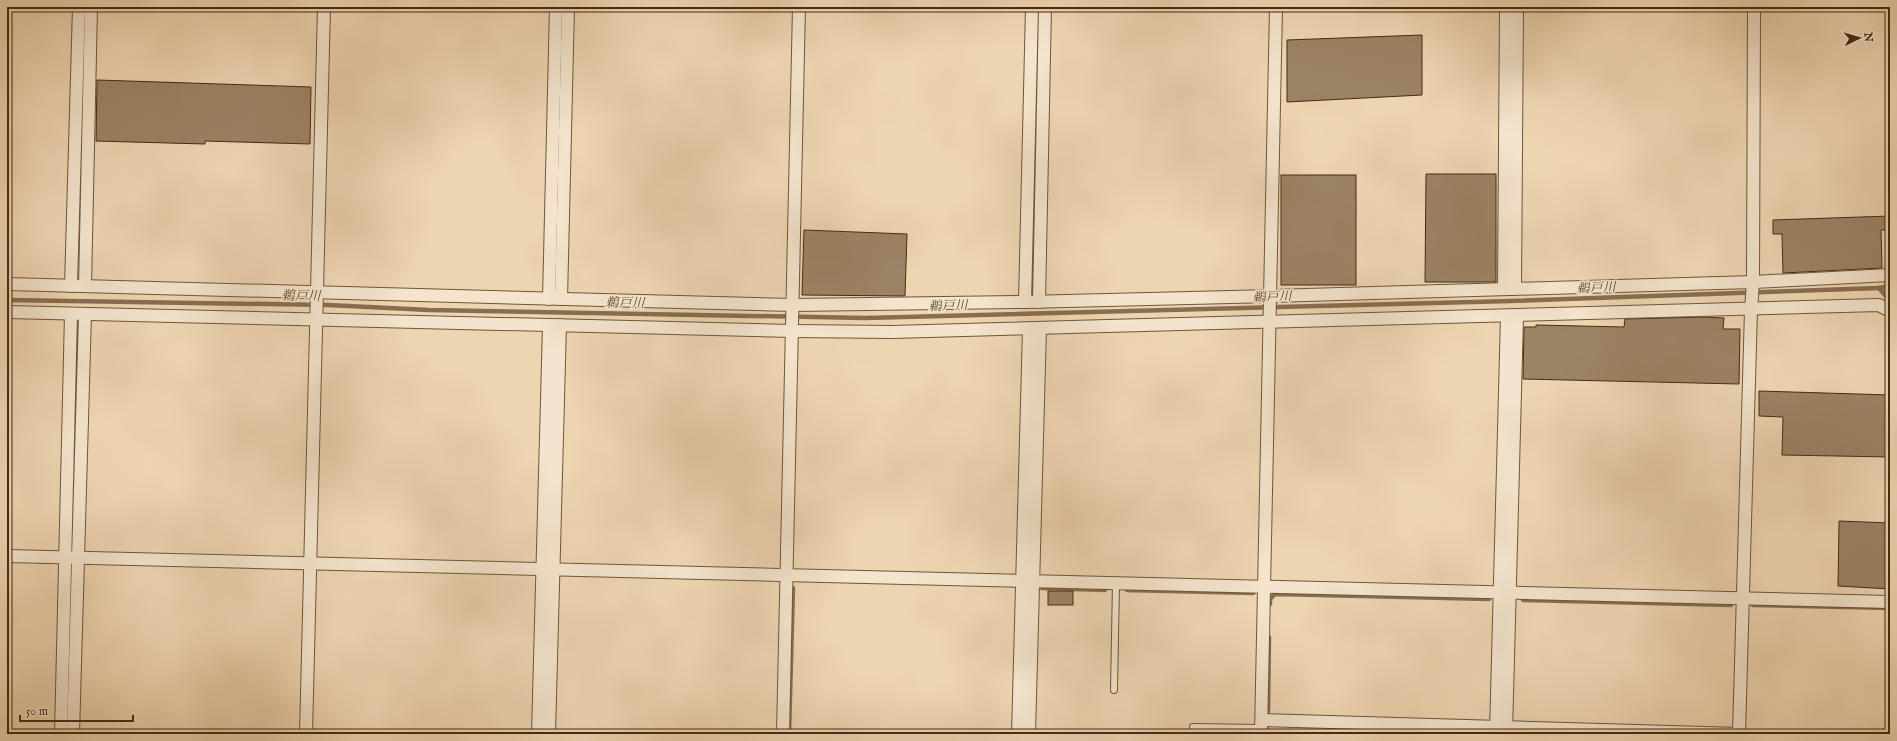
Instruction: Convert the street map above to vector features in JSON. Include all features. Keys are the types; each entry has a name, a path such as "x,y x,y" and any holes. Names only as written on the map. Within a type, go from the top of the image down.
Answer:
{"street":[{"path":"71,286 79,7"},
{"path":"84,286 91,7"},
{"path":"306,734 324,7"},
{"path":"549,299 556,7"},
{"path":"561,299 568,7"},
{"path":"783,734 799,7"},
{"path":"1025,302 1032,7"},
{"path":"1039,302 1045,7"},
{"path":"1276,7 1272,298 1261,727 1739,734 1751,307 1753,284 1754,7"},
{"path":"1506,7 1510,289"},
{"path":"1510,289 1517,7"},
{"path":"7,284 317,295 561,299 793,307 1272,298 1510,289 1753,284 1890,274"},
{"path":"7,312 316,317 554,325 892,332 1034,329 1271,320 1512,316 1751,307 1886,306"},
{"path":"61,734 71,314"},
{"path":"73,734 85,314"},
{"path":"1501,730 1512,316"},
{"path":"538,734 548,569 554,325"},
{"path":"1029,734 1028,581 1034,329"},
{"path":"7,556 1890,602"},
{"path":"548,569 550,734"},
{"path":"1018,734 1028,581"}],"lane":[{"path":"1114,690 1116,583"},
{"path":"1193,727 1261,727"}],"building":[{"path":"1422,35 1422,95 1287,102 1287,40"},
{"path":"97,80 311,87 310,144 205,141 205,144 96,141"},
{"path":"1426,174 1496,174 1496,282 1425,282"},
{"path":"1281,175 1356,175 1356,285 1281,285"},
{"path":"1890,216 1890,230 1881,230 1882,268 1783,273 1782,234 1773,234 1773,220"},
{"path":"804,230 907,234 905,296 802,295"},
{"path":"1702,317 1724,318 1723,329 1740,329 1739,384 1523,379 1524,327 1536,327 1536,325 1624,327 1625,319"},
{"path":"1759,391 1890,395 1890,457 1782,455 1783,417 1759,416"},
{"path":"1839,521 1890,523 1890,589 1838,586"},
{"path":"1048,591 1073,591 1073,605 1048,605"}],"waterway":[{"path":"1032,295 1039,7"},
{"name":"鵜戸川","path":"7,300 328,305 429,310 866,318 1511,301 1879,288 1890,286"},
{"name":"鵜戸川","path":"1879,288 1885,295"},
{"path":"72,547 79,324"},
{"path":"789,734 793,588"},
{"path":"1042,588 1105,590"},
{"path":"1127,590 1253,593"},
{"path":"1270,604 1270,599 1275,594 1489,599"},
{"path":"1523,600 1731,605"},
{"path":"1753,605 1890,608"},
{"path":"1268,712 1269,637"},
{"path":"1267,725 1267,734"}]}
